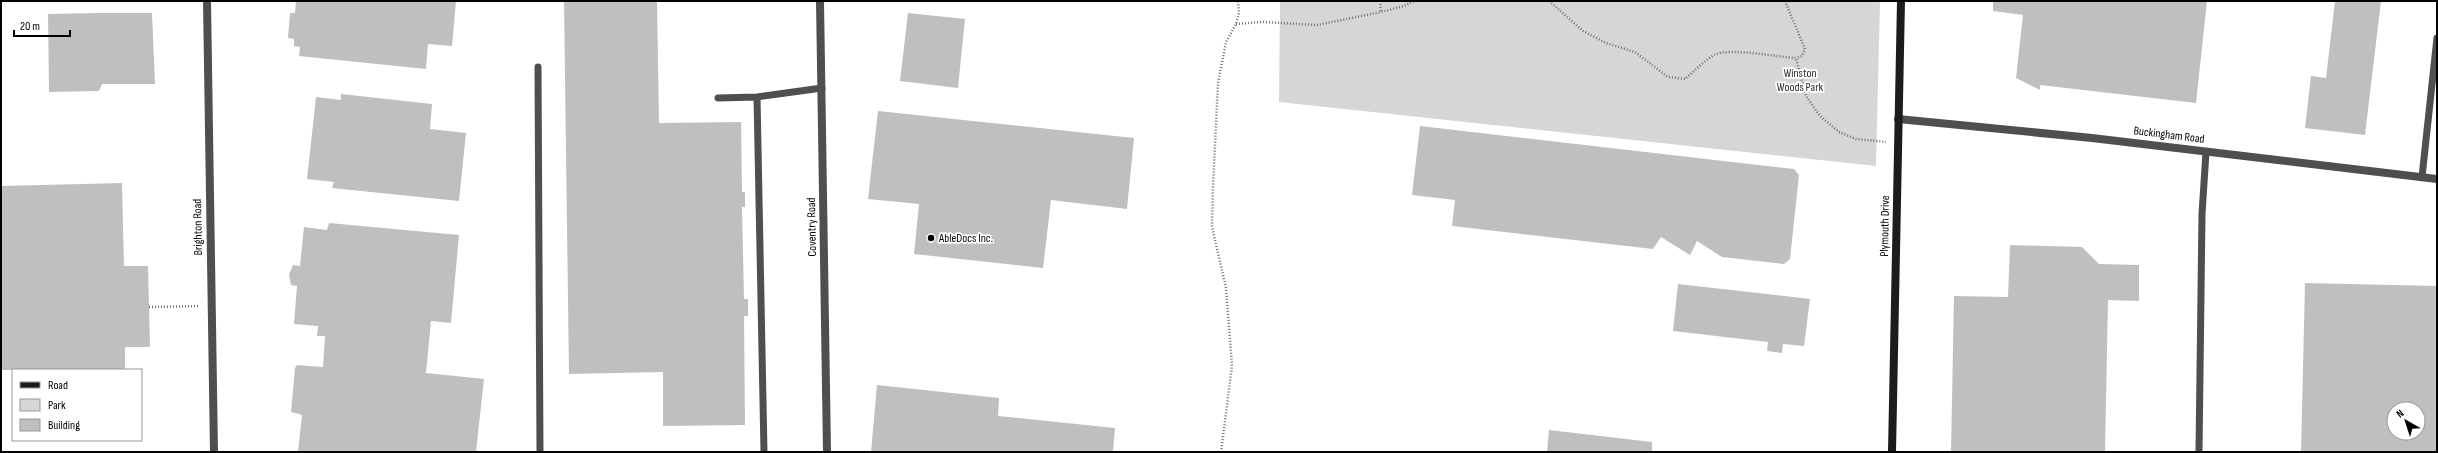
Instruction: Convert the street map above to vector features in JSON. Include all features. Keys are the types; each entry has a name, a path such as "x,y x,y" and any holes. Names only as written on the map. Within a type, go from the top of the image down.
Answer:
{"street":[{"name":"Brighton Road","path":"207,1 214,452"},
{"name":"Coventry Road","path":"820,1 827,452"},
{"name":"Plymouth Drive","path":"1892,452 1898,118 1902,1"},
{"name":"Buckingham Road","path":"1898,118 2437,179"}],"lane":[{"path":"2422,178 2437,38"},
{"path":"538,67 540,452"},
{"path":"718,98 757,97 822,88"},
{"path":"757,97 764,452"},
{"path":"2199,452 2201,252 2206,152"}],"path":[{"path":"1221,452 1232,366 1226,288 1212,227 1213,187 1218,83 1226,42 1236,24 1239,13 1238,1"},
{"path":"1380,1 1381,12"},
{"path":"1236,24 1262,22 1317,25 1381,12 1404,6 1414,1"},
{"path":"1549,1 1583,31 1606,43 1635,52 1668,77 1685,79 1715,55 1739,51 1771,57 1796,58 1802,56 1805,49 1785,1"},
{"path":"1796,58 1806,96 1820,116 1839,132 1856,139 1898,144"},
{"path":"149,307 211,306"}],"green space":[{"name":"Winston Woods Park","path":"1280,1 1880,1 1876,166 1279,102"}],"building":[{"path":"296,1 456,1 452,46 428,44 426,69 299,56 300,47 294,46 294,39 288,38 290,13 295,13"},
{"path":"564,1 657,1 659,123 741,122 742,192 745,192 745,207 742,207 744,299 748,299 748,316 744,316 745,425 663,426 663,372 569,374"},
{"path":"1993,1 2207,1 2196,103 2040,85 2040,90 2016,78 2023,15 1993,11"},
{"path":"2335,1 2381,1 2365,135 2305,128 2311,76 2326,78"},
{"path":"152,13 155,84 102,84 99,91 49,92 48,14"},
{"path":"908,13 965,19 958,88 900,81"},
{"path":"341,94 432,104 430,129 466,133 459,201 332,188 334,182 307,179 316,97 341,100"},
{"path":"878,111 1134,138 1127,209 1051,200 1043,268 914,254 919,204 868,199"},
{"path":"1420,126 1794,169 1799,175 1790,259 1784,264 1722,257 1697,241 1690,255 1661,237 1653,249 1452,226 1455,200 1412,195"},
{"path":"122,183 124,266 148,266 150,347 125,347 125,369 1,370 1,186"},
{"path":"329,223 459,235 451,323 431,321 426,373 484,379 476,452 298,452 302,415 291,412 295,368 297,365 323,367 325,336 317,336 318,326 294,324 297,286 291,285 289,274 293,265 300,266 304,227 327,230"},
{"path":"2010,245 2082,247 2099,264 2139,265 2139,301 2108,300 2105,452 1951,452 1954,296 2008,297"},
{"path":"2305,283 2437,286 2437,452 2301,452"},
{"path":"1678,284 1810,299 1804,346 1783,344 1782,353 1767,351 1768,342 1673,331"},
{"path":"877,385 999,398 998,416 1115,428 1113,452 871,452"},
{"path":"1549,430 1652,442 1652,452 1547,452"}],"place":[{"name":"AbleDocs Inc.","path":"931,238"}]}
